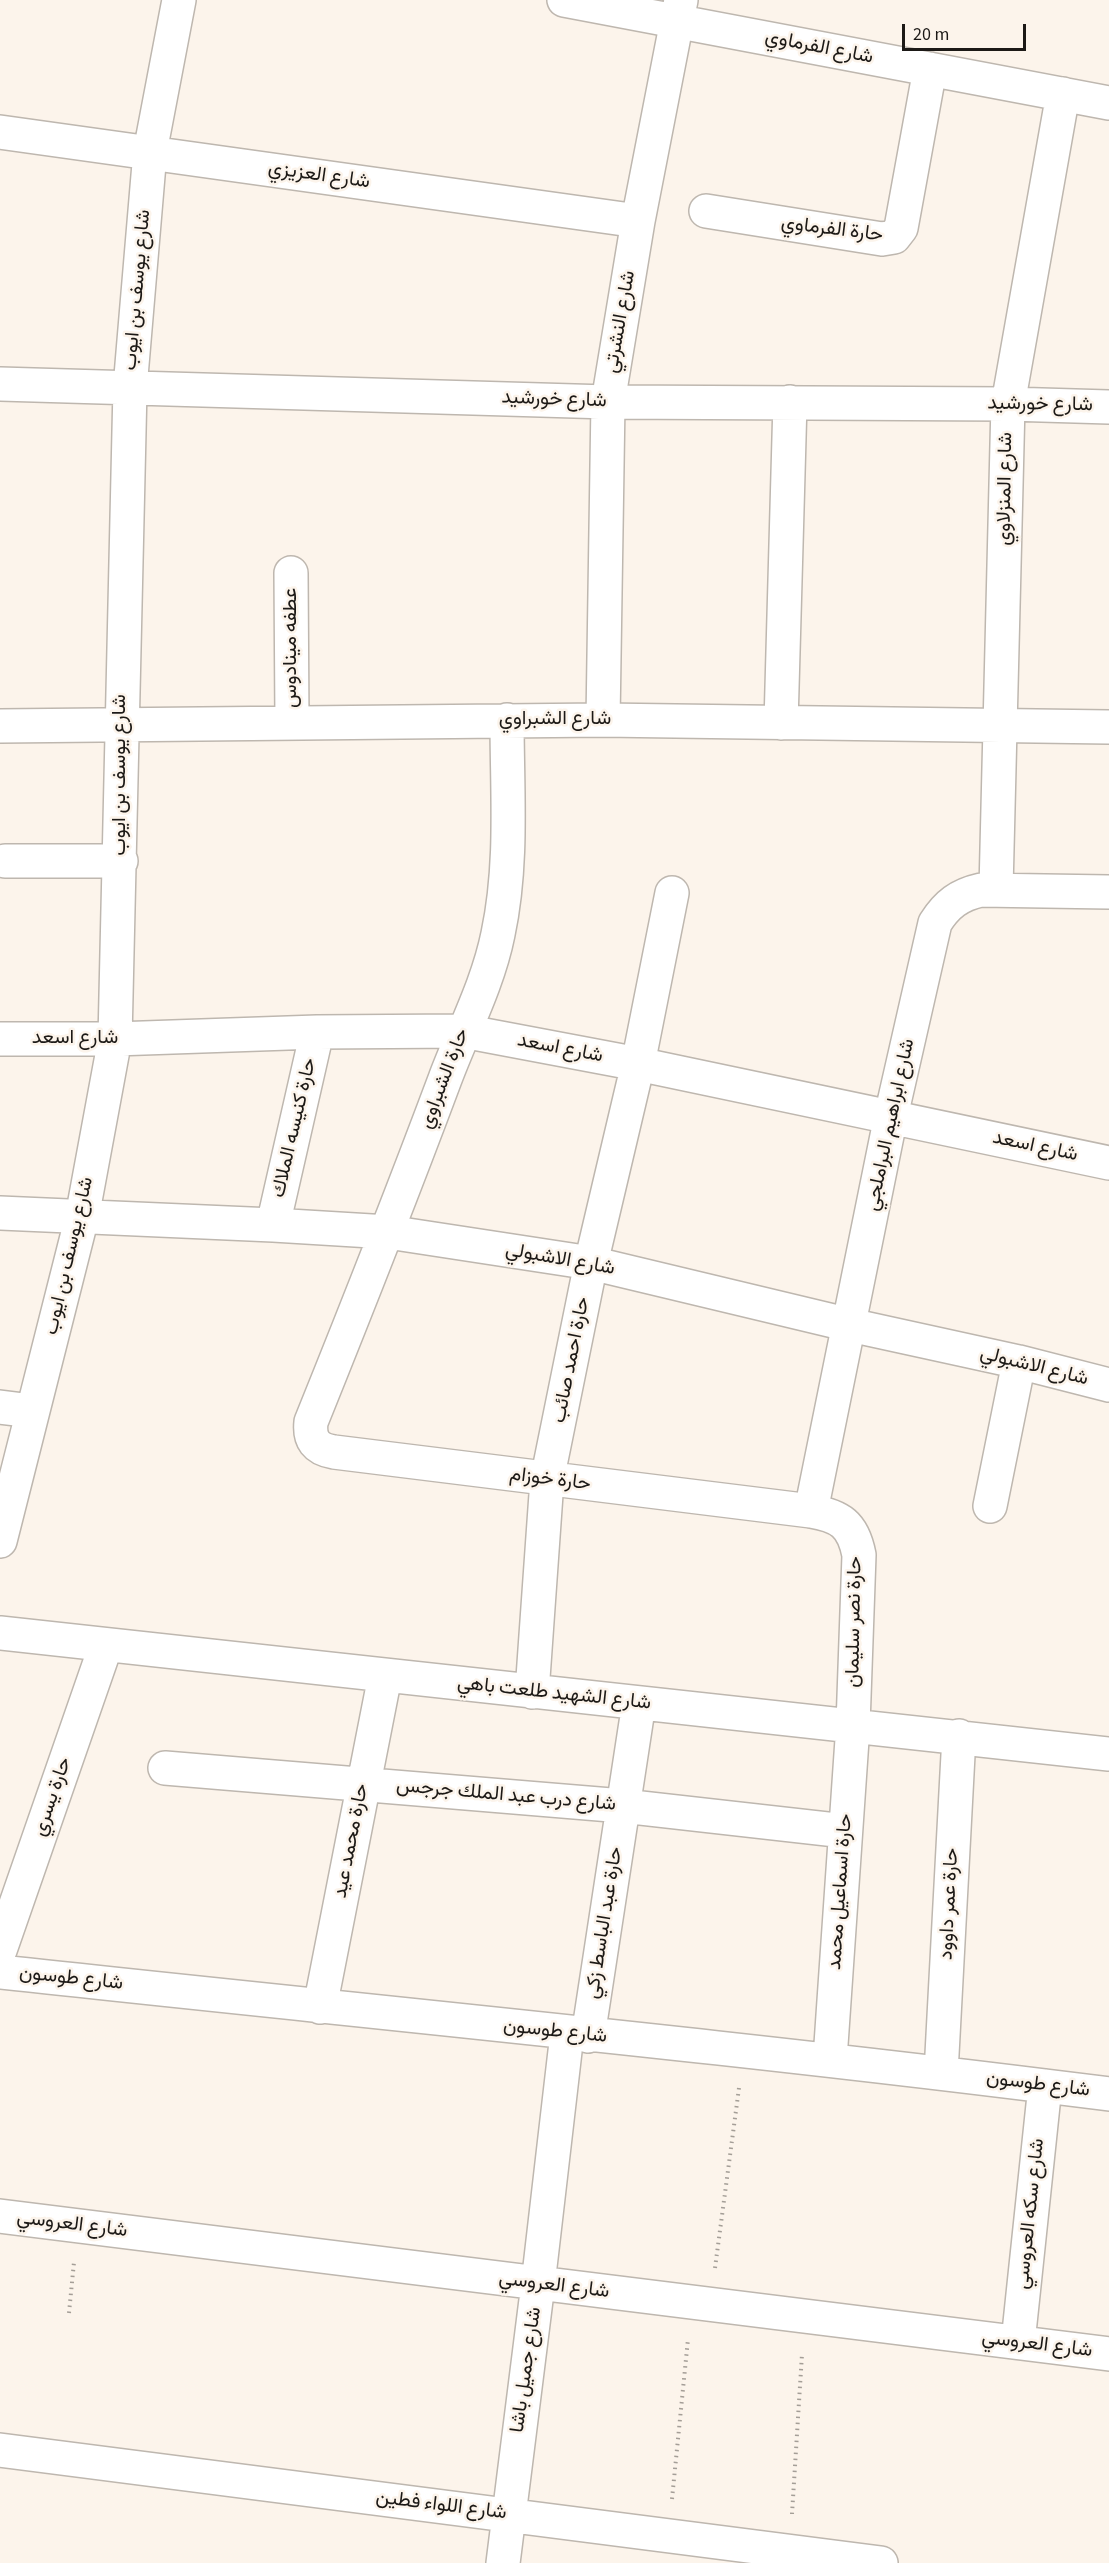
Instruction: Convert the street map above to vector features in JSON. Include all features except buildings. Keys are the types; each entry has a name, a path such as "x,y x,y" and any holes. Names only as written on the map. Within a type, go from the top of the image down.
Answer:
{"street":[{"name":"شارع يوسف بن ايوب","path":"0,1541 82,1217 115,1040 121,861 121,726 130,388 150,152 178,0"},
{"name":"شارع الفرماوي","path":"564,0 679,11 930,69 1109,103"},
{"name":"شارع النشرتي","path":"603,720 608,402 638,221 679,11"},
{"name":"حارة الفرماوي","path":"706,211 882,239 894,237 901,228 930,69"},
{"name":"شارع المنزلاوي","path":"996,889 1008,404 1063,94"},
{"name":"شارع العزيزي","path":"0,132 638,221"},
{"name":"شارع خورشيد","path":"0,384 608,402 1008,404 1109,407"},
{"path":"781,723 790,402"},
{"name":"عطفه مينادوس","path":"291,573 292,722"},
{"name":"حارة الشبراوي","path":"311,1422 388,1232 463,1031 483,984 498,934 506,883 507,720"},
{"name":"شارع الشبراوي","path":"0,726 603,720 1109,727"},
{"path":"5,861 121,861"},
{"name":"شارع ابراهيم البراملجي","path":"811,1511 891,1116 935,923 943,910 966,893 996,889 1109,892"},
{"name":"حارة احمد صائب","path":"532,1692 547,1480 591,1263 638,1064 672,893"},
{"name":"شارع اسعد","path":"0,1040 115,1040 317,1032 463,1031 891,1116 1109,1164"},
{"name":"حارة كنيسه الملاك","path":"273,1225 317,1032"},
{"name":"شارع الاشبولي","path":"0,1213 388,1232 591,1263 850,1326 1019,1362 1109,1385"},
{"path":"990,1506 1019,1362"},
{"path":"0,1407 33,1411"},
{"name":"حارة خوزام","path":"311,1422 310,1432 314,1443 323,1450 547,1480 811,1511"},
{"name":"حارة نصر سليمان","path":"811,1511 829,1514 845,1523 856,1538 859,1555 853,1725"},
{"name":"شارع الشهيد طلعت باهي","path":"0,1633 1109,1754"},
{"name":"حارة يسري","path":"0,1950 106,1645"},
{"name":"حارة محمد عيد","path":"320,2007 385,1676"},
{"name":"حارة عبد الباسط زكي","path":"577,2035 623,1806 639,1703"},
{"name":"حارة اسماعيل محمد","path":"830,2059 853,1725"},
{"name":"حارة عمر داوود","path":"941,2073 959,1736"},
{"name":"شارع درب عبد الملك جرجس","path":"165,1768 623,1806 845,1831"},
{"name":"شارع طوسون","path":"0,1972 577,2035 830,2059 1109,2094"},
{"name":"شارع جميل باشا","path":"502,2563 538,2284 577,2035"},
{"name":"شارع سكه العروسي","path":"1018,2342 1045,2086"},
{"name":"شارع العروسي","path":"0,2216 1109,2354"},
{"name":"شارع اللواء فطين","path":"0,2450 881,2563"}],"path":[{"path":"669,2535 701,2303 744,2051"},
{"path":"69,2313 78,2226"},
{"path":"790,2551 805,2316"}]}
